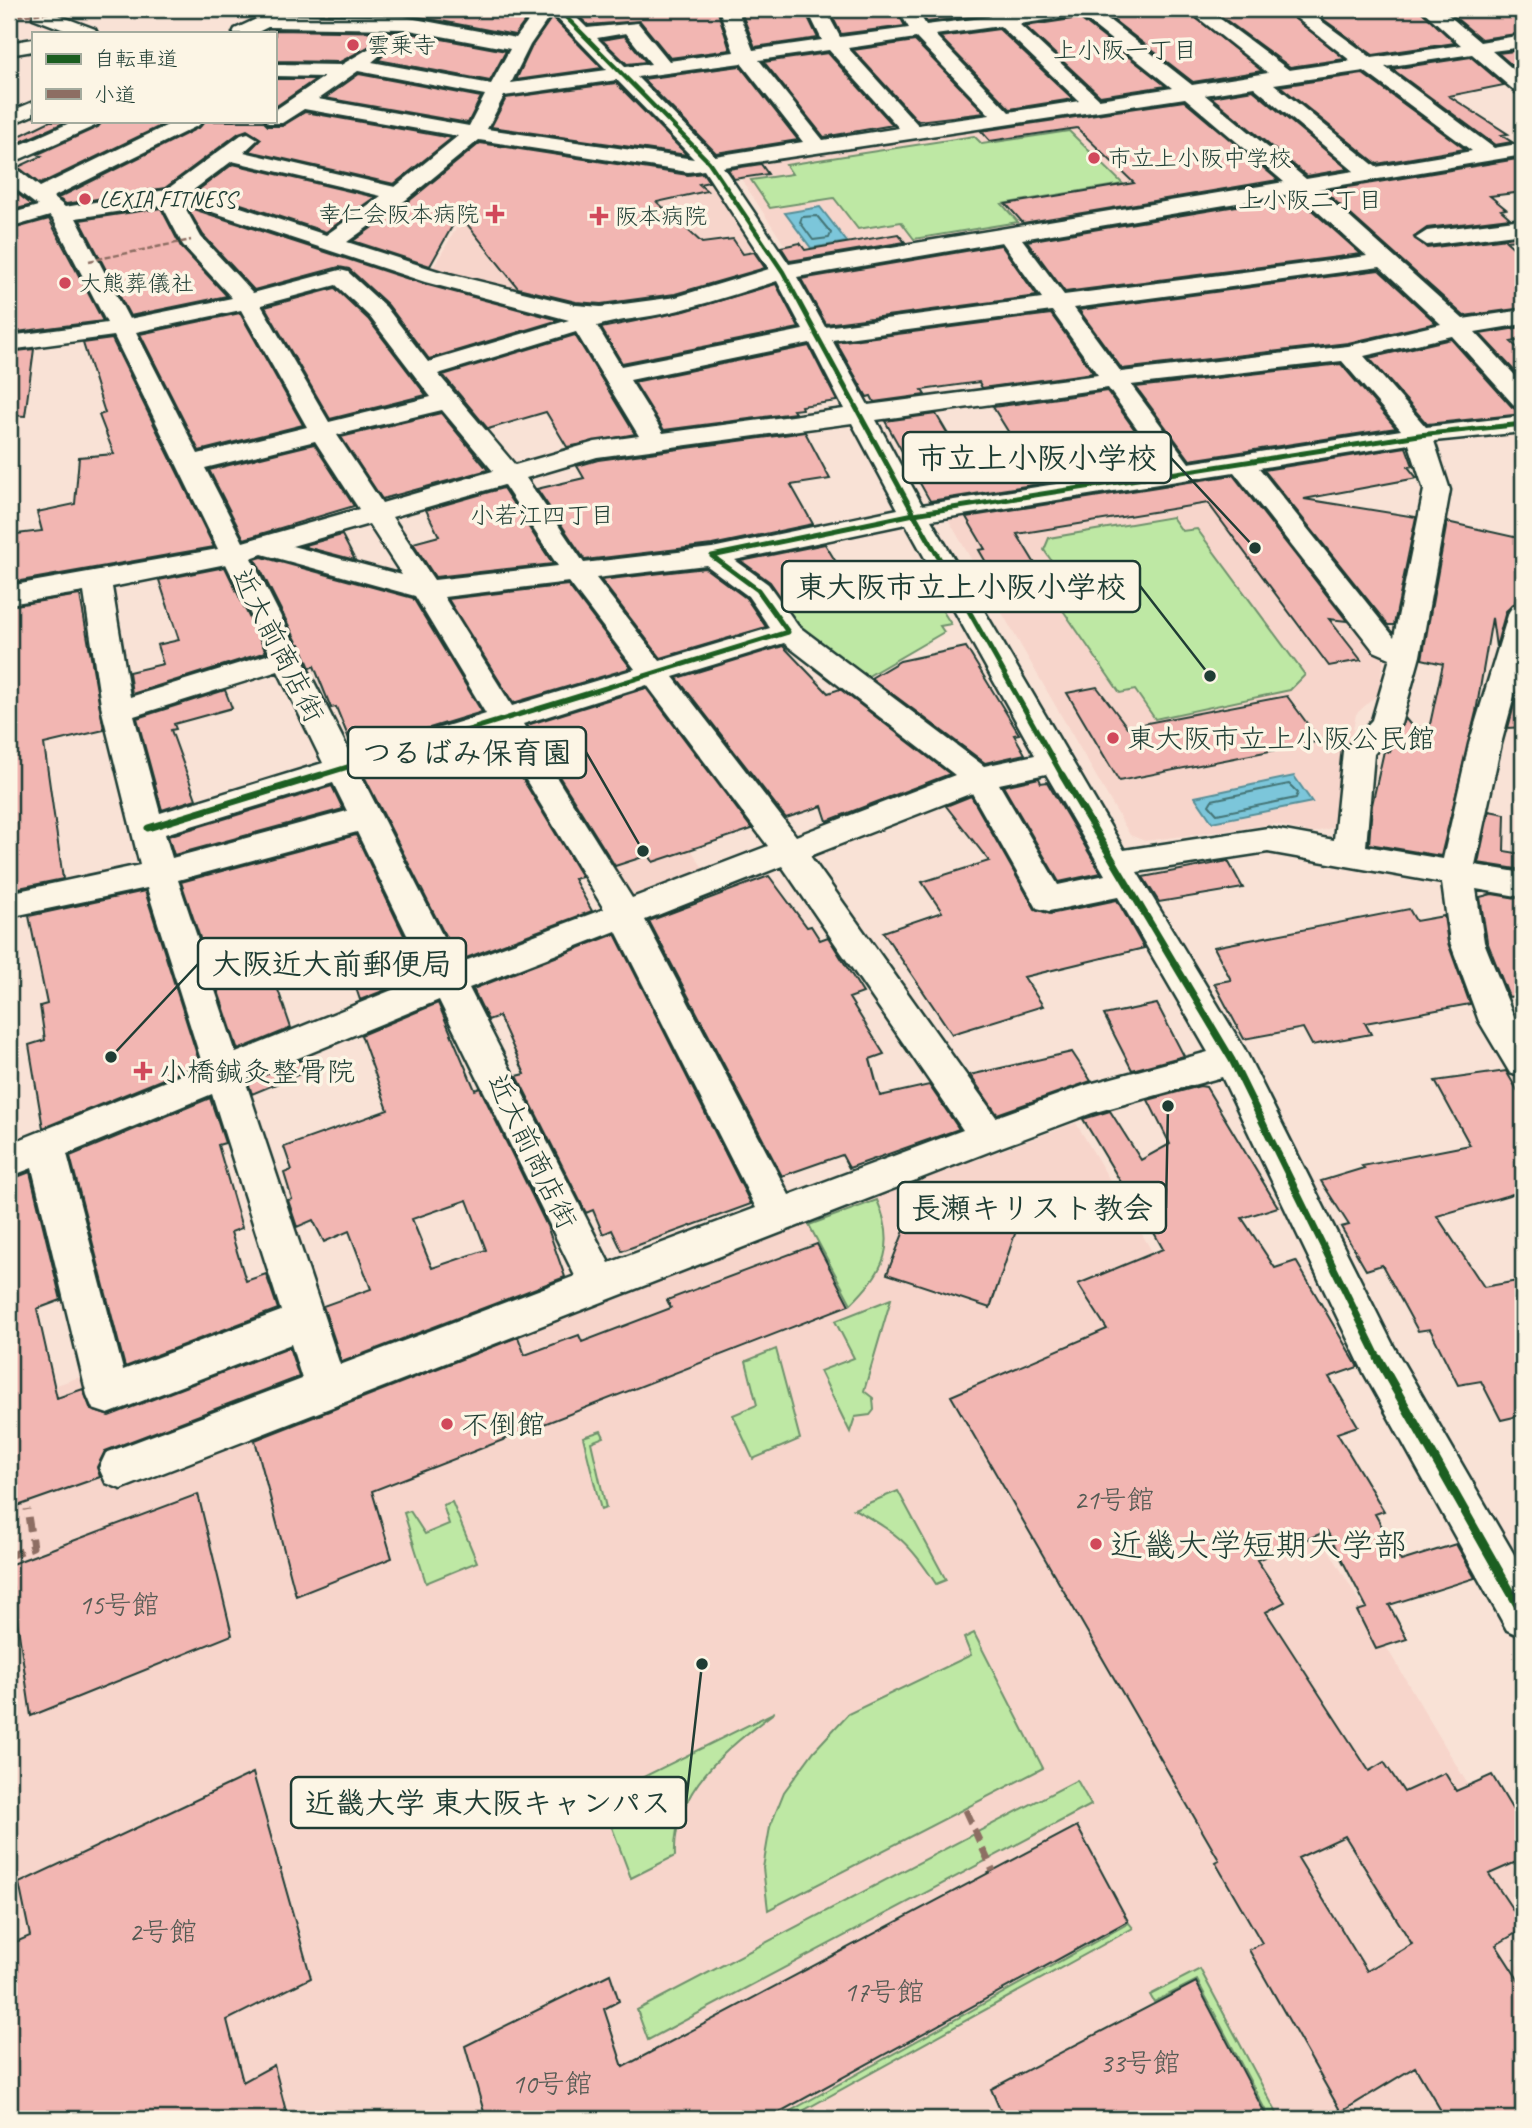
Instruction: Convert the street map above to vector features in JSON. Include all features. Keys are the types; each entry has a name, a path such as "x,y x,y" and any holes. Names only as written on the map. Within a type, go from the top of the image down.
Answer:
{"street":[{"path":"42,9 40,14 83,32"},
{"path":"276,118 411,25 428,9"},
{"path":"327,244 399,194 475,133 521,46 563,18 626,9"},
{"path":"728,9 745,55 817,146"},
{"path":"816,9 834,44 912,131"},
{"path":"907,9 921,32 1003,117"},
{"path":"276,69 350,68 498,91 921,32 998,15 1084,9 1190,90 1302,186 1459,327 1494,362 1523,400"},
{"path":"1196,9 1284,76"},
{"path":"1294,9 1364,64 1511,154"},
{"path":"1430,9 1523,88"},
{"path":"245,32 265,20 289,15 411,25 521,46"},
{"path":"998,15 1094,105"},
{"path":"563,18 631,27 664,67"},
{"path":"563,18 709,162 783,272 914,514 1054,761 1232,1060 1379,1360 1523,1614"},
{"path":"300,102 475,133 688,166 1523,41"},
{"path":"9,48 32,45"},
{"path":"1257,80 1371,174"},
{"path":"9,119 32,108"},
{"path":"9,158 88,122"},
{"path":"50,207 190,122"},
{"path":"168,196 270,122"},
{"path":"228,154 399,194"},
{"path":"422,371 588,317 684,301 783,272 1371,174 1511,154"},
{"name":"近大前商店街","path":"9,174 50,207 73,230 600,1286"},
{"path":"168,196 191,240 220,243 283,230"},
{"path":"9,220 50,207 168,196 489,293 588,317 654,440"},
{"path":"1427,238 1523,226"},
{"path":"1007,234 1183,473"},
{"path":"220,243 248,302 322,432 426,590 625,915 779,1215"},
{"path":"617,375 816,335 1056,301 1385,260"},
{"path":"9,343 121,328 248,302 340,277 378,312 422,371 511,476 579,574 790,852 988,1136"},
{"path":"9,594 97,581 233,554 595,450 1113,380 1348,353 1459,327 1523,317"},
{"path":"1348,353 1419,435 1437,491 1405,653 1386,724 1359,751 1349,853"},
{"path":"188,464 447,401"},
{"path":"261,546 426,590 579,574 712,556 914,514 1419,435 1523,424"},
{"path":"1241,463 1384,644 1405,653"},
{"path":"712,556 758,590 788,632 979,778 1049,899 1122,873 1268,839 1523,885"},
{"path":"97,581 117,711 159,873 302,1321 327,1390"},
{"path":"1523,612 1485,744 1457,872 1467,942 1497,1021 1523,1063"},
{"path":"148,828 788,632"},
{"path":"117,711 285,659"},
{"path":"9,1161 448,982 979,778 1054,761"},
{"path":"9,905 159,873 365,818"},
{"path":"121,1468 1086,1100 1232,1060"},
{"path":"46,1146 108,1395 302,1321"}],"shaded area":[{"path":"1182,96 1195,100 1284,179 1279,184 807,261 793,258 734,168 736,164"},
{"name":"阪本病院","path":"507,141 704,168 766,263 762,273 686,297 600,312 432,270"},
{"path":"1241,477 1384,658 1378,694 1356,714 1334,827 1311,833 1275,824 1145,841 1130,835 948,519"},
{"path":"659,800 708,876 643,898 620,895 580,826"},
{"path":"1076,1123 1506,1849 1523,1895 1523,1949 1514,1960 1523,1974 1523,2119 9,2119 9,1402 88,1374 112,1478"}],"green space":[{"path":"1069,131 1123,184 1002,204 1018,222 914,239 901,222 858,229 834,198 770,208 751,180 792,174 786,165 974,136 982,144"},
{"path":"1172,517 1182,531 1197,529 1305,675 1290,690 1155,719 1135,690 1120,693 1062,609 1082,605 1044,550 1049,538"},
{"path":"916,569 951,624 940,626 944,632 863,679 799,630 780,603 851,581"},
{"path":"877,1200 886,1231 884,1256 872,1280 851,1304 809,1225"},
{"path":"891,1299 864,1391 873,1398 874,1410 870,1415 855,1417 850,1432 820,1371 854,1358 835,1321"},
{"path":"776,1349 800,1439 753,1459 733,1415 757,1405 746,1361"},
{"path":"601,1431 604,1437 591,1442 606,1508 601,1510 583,1437"},
{"path":"898,1491 946,1580 936,1584 910,1548 881,1525 854,1509"},
{"path":"452,1502 477,1562 426,1583 404,1513 410,1511 425,1534 449,1524 443,1505"},
{"path":"974,1633 1043,1768 768,1910 763,1868 770,1827 784,1792 814,1751 848,1714 971,1655 964,1638"},
{"path":"775,1712 721,1756 693,1791 676,1833 675,1856 631,1878 601,1798"},
{"path":"1077,1780 1091,1805 648,2040 637,2010"},
{"path":"1129,1923 1133,1928 788,2119 776,2119"},
{"path":"1200,1969 1280,2119 1270,2119 1197,1980 1154,2002 1150,1995"}],"water":[{"path":"820,207 847,242 811,248 785,213"},
{"path":"1294,776 1312,802 1212,822 1195,797"}],"building":[{"path":"275,9 534,9 515,35 404,14 275,13"},
{"path":"571,9 717,9 730,50 670,58 640,21 588,25"},
{"path":"740,9 804,9 818,38 755,47"},
{"path":"860,9 908,9 899,15 905,26 841,34 832,16 861,14"},
{"path":"916,9 981,9 985,15 927,22"},
{"path":"1127,9 1185,9 1262,71 1193,82 1103,12"},
{"path":"1211,9 1283,9 1345,59 1290,67"},
{"path":"1309,9 1419,9 1455,43 1373,55"},
{"path":"1445,9 1523,9 1523,33 1481,39"},
{"path":"552,17 602,68 516,80 532,46"},
{"path":"1079,18 1166,86 1100,96 1025,26"},
{"path":"999,29 1073,99 1010,109 940,37"},
{"path":"275,32 404,32 506,51 490,81 378,60 388,51 376,43 340,62 276,61"},
{"path":"625,36 646,62 627,64 602,40"},
{"path":"915,41 985,113 918,121 853,50"},
{"path":"1523,50 1523,66 1514,67 1498,53"},
{"path":"828,53 893,125 824,137 764,62"},
{"path":"1471,57 1504,85 1449,96 1508,134 1501,135 1512,142 1495,145 1392,69"},
{"path":"740,66 798,140 716,153 643,79"},
{"path":"359,74 481,97 468,123 325,98"},
{"path":"1363,74 1465,149 1377,164 1280,86"},
{"path":"276,79 316,79 276,106"},
{"path":"616,83 687,155 491,127 506,98"},
{"path":"1253,90 1348,169 1307,176 1211,97"},
{"path":"1184,101 1278,180 1023,223 1006,204 1134,183 1077,128 990,141 981,131"},
{"path":"305,112 452,138 394,184 249,151 261,139 247,130 239,133 165,188 66,204 58,198 200,127 204,122 264,122 268,126 282,126"},
{"path":"48,122 66,122 16,144 9,141"},
{"path":"102,122 169,122 40,184 18,167 42,156 38,154 98,127"},
{"name":"阪本病院","path":"480,143 688,175 703,173 709,182 699,184 707,191 657,202 702,243 733,239 743,254 754,252 765,268 675,294 601,304 576,302 518,288 459,214 430,266 353,241 409,201"},
{"path":"1523,158 1523,192 1490,196 1506,209 1501,210 1510,218 1427,228 1414,237 1427,248 1515,237 1518,240 1506,241 1523,256 1523,308 1464,316 1324,191"},
{"path":"233,164 375,197 326,232 198,190"},
{"path":"761,164 768,174 734,179 728,169"},
{"path":"9,187 32,205 9,211"},
{"path":"1296,196 1361,254 1065,292 1027,241"},
{"path":"187,207 424,284 559,320 429,359 388,305 349,269 339,267 254,290 203,235"},
{"path":"161,208 181,247 227,296 130,316 80,220"},
{"path":"49,219 103,321 9,333 9,230"},
{"path":"898,234 905,242 790,261 781,247 800,243 805,250"},
{"path":"1001,245 1037,296 826,324 801,279"},
{"path":"1379,270 1436,323 1348,343 1122,369 1079,310"},
{"path":"776,284 799,328 622,363 601,328 685,311"},
{"path":"335,288 368,319 426,395 330,419 265,307"},
{"path":"240,313 303,425 199,451 140,334"},
{"path":"1051,314 1093,373 982,388 979,382 922,390 925,395 874,402 871,396 867,397 836,342"},
{"path":"1523,327 1523,340 1511,342 1523,353 1523,380 1480,334"},
{"path":"575,335 635,434 567,447 546,412 488,429 443,375"},
{"path":"112,339 214,547 9,583 9,535 42,531 37,512 75,504 79,457 114,454 99,415 105,413 83,343"},
{"path":"1451,339 1512,407 1523,414 1427,424 1369,358"},
{"path":"809,346 837,401 801,406 802,409 793,410 795,413 664,430 634,382"},
{"path":"34,349 25,416 9,415 9,352"},
{"path":"1341,364 1396,428 1190,460 1136,387"},
{"path":"1107,391 1160,465 930,501 885,421 936,414 965,463 1022,454 993,407"},
{"path":"441,413 488,470 382,499 341,437"},
{"path":"805,432 830,479 791,485 813,524 712,545 585,560 537,489 584,478 577,466 598,460"},
{"path":"314,444 354,506 244,539 209,470"},
{"path":"1406,447 1413,466 1408,467 1417,478 1304,499 1416,517 1394,625 1388,625 1264,470"},
{"path":"1233,475 1347,621 1329,619 1361,660 1329,666 1208,503 1017,534 1051,590 1006,597 979,550 985,549 966,517"},
{"path":"503,488 553,564 435,577 413,543 439,536 426,510"},
{"path":"1447,522 1523,539 1523,573 1520,590 1518,589 1515,603 1506,611 1496,647 1492,618 1476,712 1441,856 1369,844 1372,805 1384,751 1390,752 1394,736 1405,718 1414,729 1415,726 1429,729 1443,664 1422,659"},
{"path":"342,535 355,560 302,546"},
{"path":"825,544 847,580 782,599 770,582 741,561"},
{"path":"262,557 413,598 482,712 354,751 336,707 331,708 314,666 310,668 255,559"},
{"path":"225,567 266,652 132,694 129,672 163,664 157,645 179,640 159,580"},
{"path":"705,568 746,598 766,627 661,658 601,580"},
{"path":"568,585 631,668 513,703 448,599"},
{"path":"80,595 104,730 44,744 63,879 9,890 9,606"},
{"path":"783,646 828,693 840,689 950,774 827,821 822,806 786,818 677,678"},
{"path":"966,647 1019,734 1014,735 1025,754 985,763 871,678 900,661"},
{"path":"1523,672 1523,727 1508,728"},
{"path":"1097,687 1127,727 1287,696 1320,741 1119,781 1067,693"},
{"path":"646,688 752,829 653,862 649,855 615,866 527,725"},
{"path":"225,690 232,708 174,724 176,729 171,730 196,799 162,810 137,718"},
{"path":"496,735 582,877 574,879 592,911 458,961 364,776"},
{"path":"1039,778 1041,783 1047,782 1101,873 1059,882 1003,786"},
{"path":"332,786 343,809 174,855 168,836"},
{"path":"971,796 1035,909 1050,914 1117,900 1144,948 1024,977 1043,1006 952,1034 883,932 942,912 922,882 989,861 946,806"},
{"path":"1489,811 1505,814 1504,851 1523,854 1523,870 1478,863"},
{"path":"356,835 423,975 360,1000 353,979 346,981 336,953 272,972 291,1028 238,1050 181,882"},
{"path":"1228,861 1243,888 1159,902 1143,877"},
{"path":"769,876 807,927 811,926 820,940 828,937 863,993 849,998 884,1054 870,1059 880,1096 929,1085 959,1129 849,1168 842,1155 782,1176 649,921"},
{"path":"145,891 200,1064 43,1128 29,1045 45,1040 40,1006 47,1004 29,916"},
{"path":"1492,894 1523,899 1523,995 1509,997 1487,941 1480,897"},
{"path":"1409,909 1416,921 1444,916 1448,943 1470,1004 1365,1023 1371,1034 1312,1045 1303,1028 1244,1039 1214,983 1231,980 1214,947"},
{"path":"615,934 751,1204 622,1251 612,1230 603,1234 593,1210 586,1213 517,1076 525,1074 499,1016 488,1020 473,989"},
{"path":"438,1003 475,1090 480,1088 547,1226 565,1277 342,1362 323,1306 371,1289 349,1231 324,1242 313,1220 297,1227 288,1200 292,1199 284,1173 292,1170 284,1147 388,1110 361,1035","holes":["467,1200 486,1250 432,1268 412,1219"]},
{"path":"1157,1004 1184,1056 1132,1070 1104,1015"},
{"path":"1072,1052 1091,1081 997,1114 970,1075"},
{"path":"301,1060 305,1072 252,1094 248,1082"},
{"path":"1506,1071 1523,1100 1523,1191 1437,1216 1484,1287 1523,1280 1523,1415 1501,1420 1481,1381 1458,1385 1430,1329 1418,1331 1382,1265 1366,1270 1341,1227 1349,1225 1321,1181 1364,1168 1362,1166 1470,1145 1435,1081"},
{"path":"1200,1086 1206,1087 1278,1207 1242,1218 1275,1268 1296,1261 1358,1367 1329,1377 1358,1426 1337,1433 1384,1511 1375,1514 1401,1561 1456,1544 1475,1578 1389,1605 1407,1639 1376,1649 1357,1611 1367,1608 1327,1531 1257,1560 1285,1602 1266,1612 1369,1771 1384,1762 1404,1792 1445,1773 1456,1791 1492,1775 1523,1827 1523,1859 1489,1874 1523,1925 1523,1929 1496,1945 1523,1987 1523,2119 1446,2119 1415,2067 1341,2112 1249,1950 1262,1943 1215,1862 1219,1860 951,1396 1107,1329 1078,1284 1163,1249 1132,1193 1128,1194 1083,1119 1110,1111 1141,1160 1170,1144 1148,1100","holes":["1345,1836 1412,1944 1367,1971 1298,1858"]},
{"path":"210,1098 225,1143 218,1145 242,1228 231,1232 246,1281 266,1274 278,1309 125,1367 70,1156"},
{"path":"30,1172 61,1300 37,1309 57,1398 83,1389 91,1410 109,1416 289,1347 299,1377 105,1451 97,1467 100,1477 9,1509 9,1180"},
{"path":"919,1193 1018,1225 990,1308 887,1274"},
{"path":"817,1244 849,1305 372,1491 392,1558 296,1596 255,1440 518,1337 525,1355 579,1335 582,1342 671,1308 667,1300"},
{"path":"198,1494 232,1635 31,1716 9,1565"},
{"path":"253,1773 311,1978 227,2020 243,2082 274,2065 288,2119 9,2119 9,1945 30,1936 19,1883"},
{"path":"1077,1826 1128,1921 767,2119 486,2119 465,2046 610,1974 619,2001 604,2009 623,2067"},
{"path":"1196,1982 1268,2119 1004,2119 991,2089"}],"marked path":[{"path":"9,17 81,9"},
{"path":"89,261 191,240"},
{"path":"9,1556 33,1547 27,1509"},
{"path":"9,1605 13,1633"},
{"path":"965,1810 993,1871"}],"cycle path":[{"path":"558,9 709,162 783,272 914,514 1054,761 1232,1060 1379,1360 1523,1614"},
{"path":"148,828 788,632 758,590 712,556 914,514 1419,435 1523,424"}],"place":[{"name":"雲乗寺","path":"353,45"},
{"name":"市立上小阪中学校","path":"1094,158"},
{"name":"LEXIA FITNESS","path":"85,199"},
{"name":"幸仁会阪本病院","path":"495,214"},
{"name":"阪本病院","path":"599,216"},
{"name":"大熊葬儀社","path":"65,283"},
{"name":"市立上小阪小学校","path":"1255,548"},
{"name":"東大阪市立上小阪小学校","path":"1210,676"},
{"name":"東大阪市立上小阪公民館","path":"1113,738"},
{"name":"つるばみ保育園","path":"643,851"},
{"name":"大阪近大前郵便局","path":"111,1057"},
{"name":"小橋鍼灸整骨院","path":"143,1071"},
{"name":"長瀬キリスト教会","path":"1168,1106"},
{"name":"不倒館","path":"447,1424"},
{"name":"近畿大学短期大学部","path":"1096,1544"},
{"name":"近畿大学 東大阪キャンパス","path":"702,1664"}],"district":[{"name":"上小阪一丁目","path":"1125,50"},
{"name":"上小阪二丁目","path":"1310,200"},
{"name":"小若江四丁目","path":"542,515"}]}
